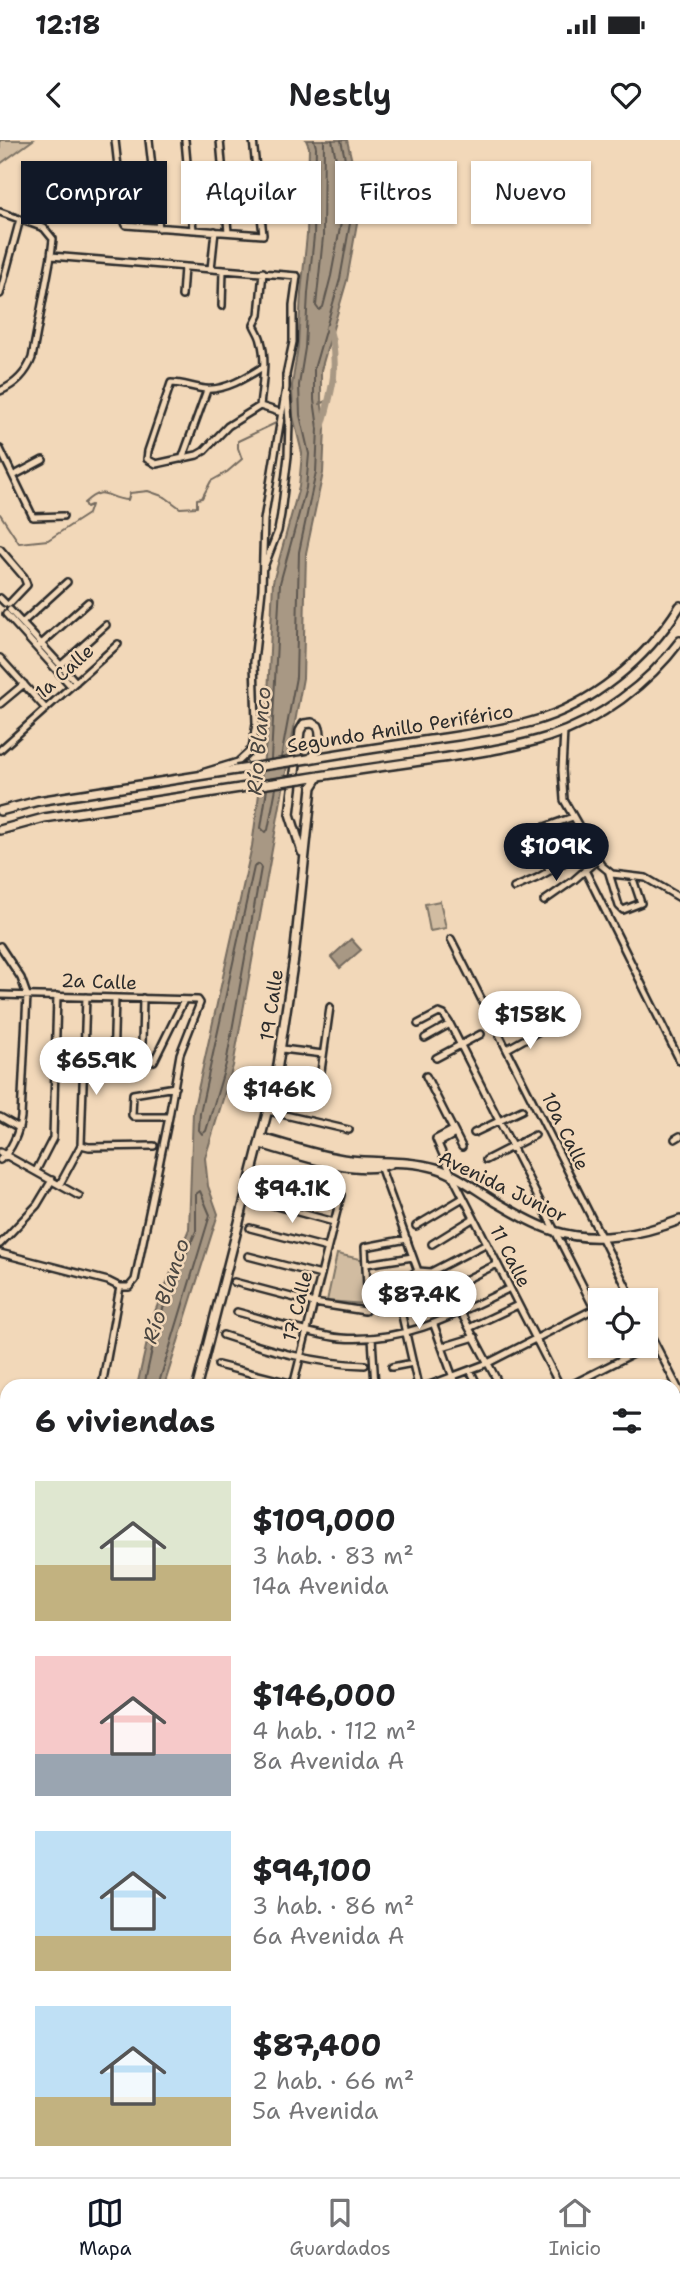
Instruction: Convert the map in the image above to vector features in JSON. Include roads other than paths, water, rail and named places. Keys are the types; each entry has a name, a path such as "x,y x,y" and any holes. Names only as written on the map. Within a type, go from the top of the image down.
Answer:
{"main road":[{"name":"Segundo Anillo Periférico","path":"0,811 38,801 508,728 551,715 594,693 631,665 661,634 680,606"},
{"name":"Segundo Anillo Periférico","path":"0,830 71,813 526,743 564,730 619,700 643,681 680,641"},
{"path":"303,856 290,809 299,733 304,724 312,723 318,726 320,732 315,753 309,759"},
{"path":"319,742 325,751 339,754"},
{"name":"19 Calle","path":"199,1379 261,1141 282,1049 312,787 319,776"},
{"path":"303,779 312,787"},
{"name":"Avenida Junior","path":"261,1141 346,1166 394,1162 422,1165 451,1173 528,1220 570,1235 601,1237 638,1233 680,1220"}],"street":[{"path":"115,140 117,161"},
{"path":"149,140 159,228"},
{"path":"185,140 193,230"},
{"path":"220,140 228,232"},
{"path":"131,224 263,235 253,140"},
{"path":"0,212 44,229 53,239 32,358 20,379 11,387 0,391"},
{"path":"0,294 20,219"},
{"path":"211,269 215,231"},
{"path":"51,256 297,275 293,305 294,327 286,375 289,421 281,514 262,572"},
{"path":"182,296 184,267"},
{"path":"222,306 223,270"},
{"path":"260,406 263,346 254,325 260,315 263,272"},
{"path":"263,367 231,384 207,390 174,382 170,385 146,457 149,462 156,464 204,452 228,426 260,406 282,413"},
{"path":"189,778 238,762 251,749 256,724 254,662 259,627 264,520 286,388"},
{"path":"182,459 207,390"},
{"path":"0,449 33,517 63,516"},
{"path":"13,476 43,460"},
{"path":"0,549 27,582 27,587 4,608"},
{"path":"22,623 67,582"},
{"path":"39,646 88,602"},
{"path":"4,608 22,623 39,646 61,665 74,684"},
{"path":"4,608 74,684"},
{"path":"61,665 106,625"},
{"name":"1a Calle","path":"0,750 118,644"},
{"path":"0,658 46,709"},
{"path":"0,704 24,684"},
{"path":"564,730 566,804 588,849 609,873 619,906 623,910 641,903 634,882"},
{"path":"514,838 571,817"},
{"path":"519,853 579,830"},
{"path":"542,844 549,871"},
{"path":"514,888 588,849"},
{"path":"544,901 597,860"},
{"path":"585,870 680,1060"},
{"path":"609,873 646,878 680,898"},
{"name":"10a Calle","path":"451,939 627,1288"},
{"path":"0,946 21,978 27,995 19,1128 0,1160"},
{"name":"2a Calle","path":"0,995 198,1000 200,1005 180,1054 175,1087"},
{"path":"36,1171 53,1138 57,996"},
{"path":"60,1184 81,1146 86,997"},
{"path":"113,1068 115,998"},
{"path":"142,1043 143,1000"},
{"path":"84,1072 154,1061 184,1000"},
{"path":"321,1071 330,1007"},
{"path":"418,1024 439,1013 444,1015 450,1024 588,1291"},
{"path":"425,1038 450,1024"},
{"path":"507,1049 541,1030"},
{"path":"436,1058 481,1034"},
{"path":"282,1049 323,1054"},
{"path":"426,1076 462,1147"},
{"path":"0,1253 108,1281 120,1287 129,1287 135,1280 169,1117 175,1087 133,1094 134,1117 169,1117"},
{"path":"474,1133 522,1110"},
{"path":"268,1111 349,1130"},
{"path":"0,1118 19,1128"},
{"name":"11 Calle","path":"454,1132 438,1141 451,1173 556,1379"},
{"path":"486,1160 535,1135"},
{"path":"81,1146 154,1146"},
{"path":"3,1153 79,1196"},
{"path":"379,1164 418,1271"},
{"name":"17 Calle","path":"264,1174 341,1195 294,1379"},
{"path":"0,1244 37,1205 52,1180"},
{"path":"416,1226 464,1198"},
{"path":"258,1200 334,1222"},
{"path":"432,1244 474,1218"},
{"path":"250,1228 327,1248"},
{"path":"234,1282 314,1303 367,1309 365,1249 367,1246 407,1239"},
{"path":"431,1272 487,1243"},
{"path":"248,1256 321,1275"},
{"path":"366,1264 413,1257"},
{"path":"449,1288 498,1264"},
{"path":"416,1379 400,1307 400,1288 418,1271 431,1272 443,1279 496,1379"},
{"path":"368,1288 393,1284 400,1288"},
{"path":"103,1379 120,1287"},
{"path":"237,1312 340,1338 372,1338 434,1325 510,1289"},
{"path":"470,1328 518,1305"},
{"path":"376,1310 400,1307"},
{"path":"450,1379 488,1363 588,1312"},
{"path":"434,1325 453,1378"},
{"path":"223,1335 333,1364 365,1365"},
{"path":"442,1347 475,1337"},
{"path":"372,1338 375,1379"},
{"path":"658,1351 672,1379"},
{"path":"583,1379 624,1358"},
{"path":"393,1367 413,1363"},
{"path":"218,1365 270,1379"},
{"path":"470,1370 474,1379"}],"water":[{"path":"306,140 347,140 352,161 335,161 335,224 357,224 347,280 321,370 325,428 323,473 306,553 303,678 233,1066 205,1158 208,1186 218,1214 166,1379 139,1379 153,1316 189,1229 193,1112 252,846 266,742 273,582 299,487 302,453 293,416 292,385 298,347 307,224 321,224 321,161 309,161"},
{"path":"351,939 361,950 340,968 331,957"}],"waterway":[{"name":"Río Blanco","path":"322,426 332,389 334,366 329,328"},
{"name":"Río Blanco","path":"320,404 329,400"},
{"path":"0,514 19,543 48,540 88,514 91,505 86,507 84,503 97,494 128,500 130,493 148,491 165,497 180,508 197,507 197,499 202,498 211,481 242,459 238,441 278,422"}]}
